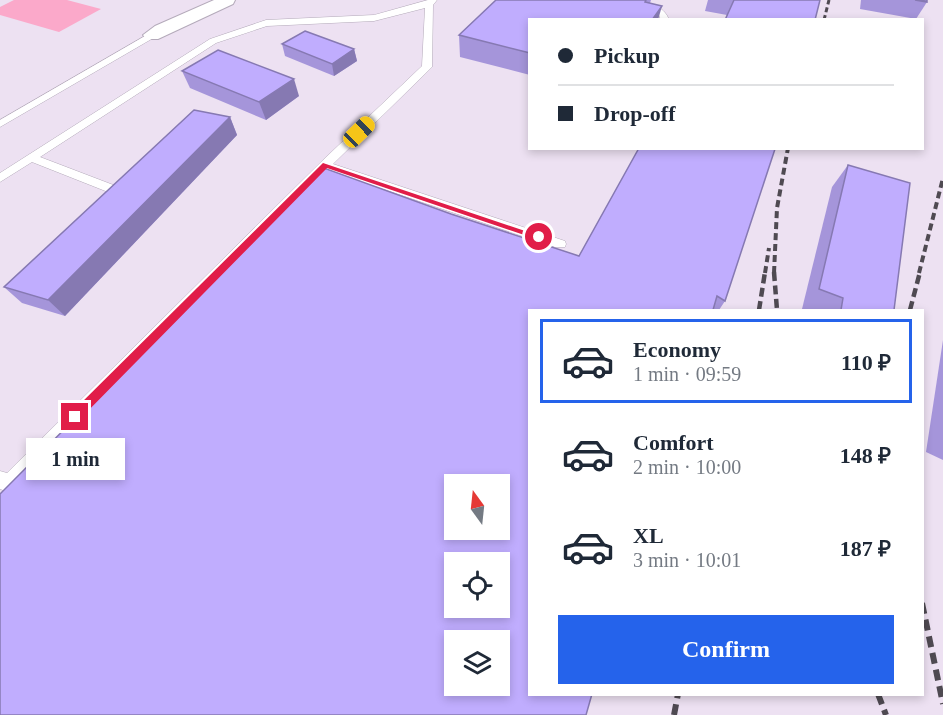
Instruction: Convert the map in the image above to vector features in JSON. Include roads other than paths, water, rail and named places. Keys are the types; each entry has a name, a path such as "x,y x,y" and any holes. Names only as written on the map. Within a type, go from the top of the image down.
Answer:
{"street":[{"path":"152,35 172,14 205,12 227,0"}],"lane":[{"path":"636,0 663,14 664,18"},
{"path":"0,178 213,41 266,23 374,18 431,2 427,67 325,165 8,484 0,479"},
{"path":"0,124 152,35"},
{"path":"31,158 112,189"},
{"path":"325,165 560,244"}],"railway":[{"path":"824,18 829,0"},
{"path":"774,272 777,208 788,150"},
{"path":"919,273 943,178"},
{"path":"765,273 769,248"},
{"path":"759,309 765,272"},
{"path":"774,272 777,309"},
{"path":"910,309 920,272"},
{"path":"924,613 943,704"},
{"path":"674,715 678,696"},
{"path":"879,696 886,715"}]}
